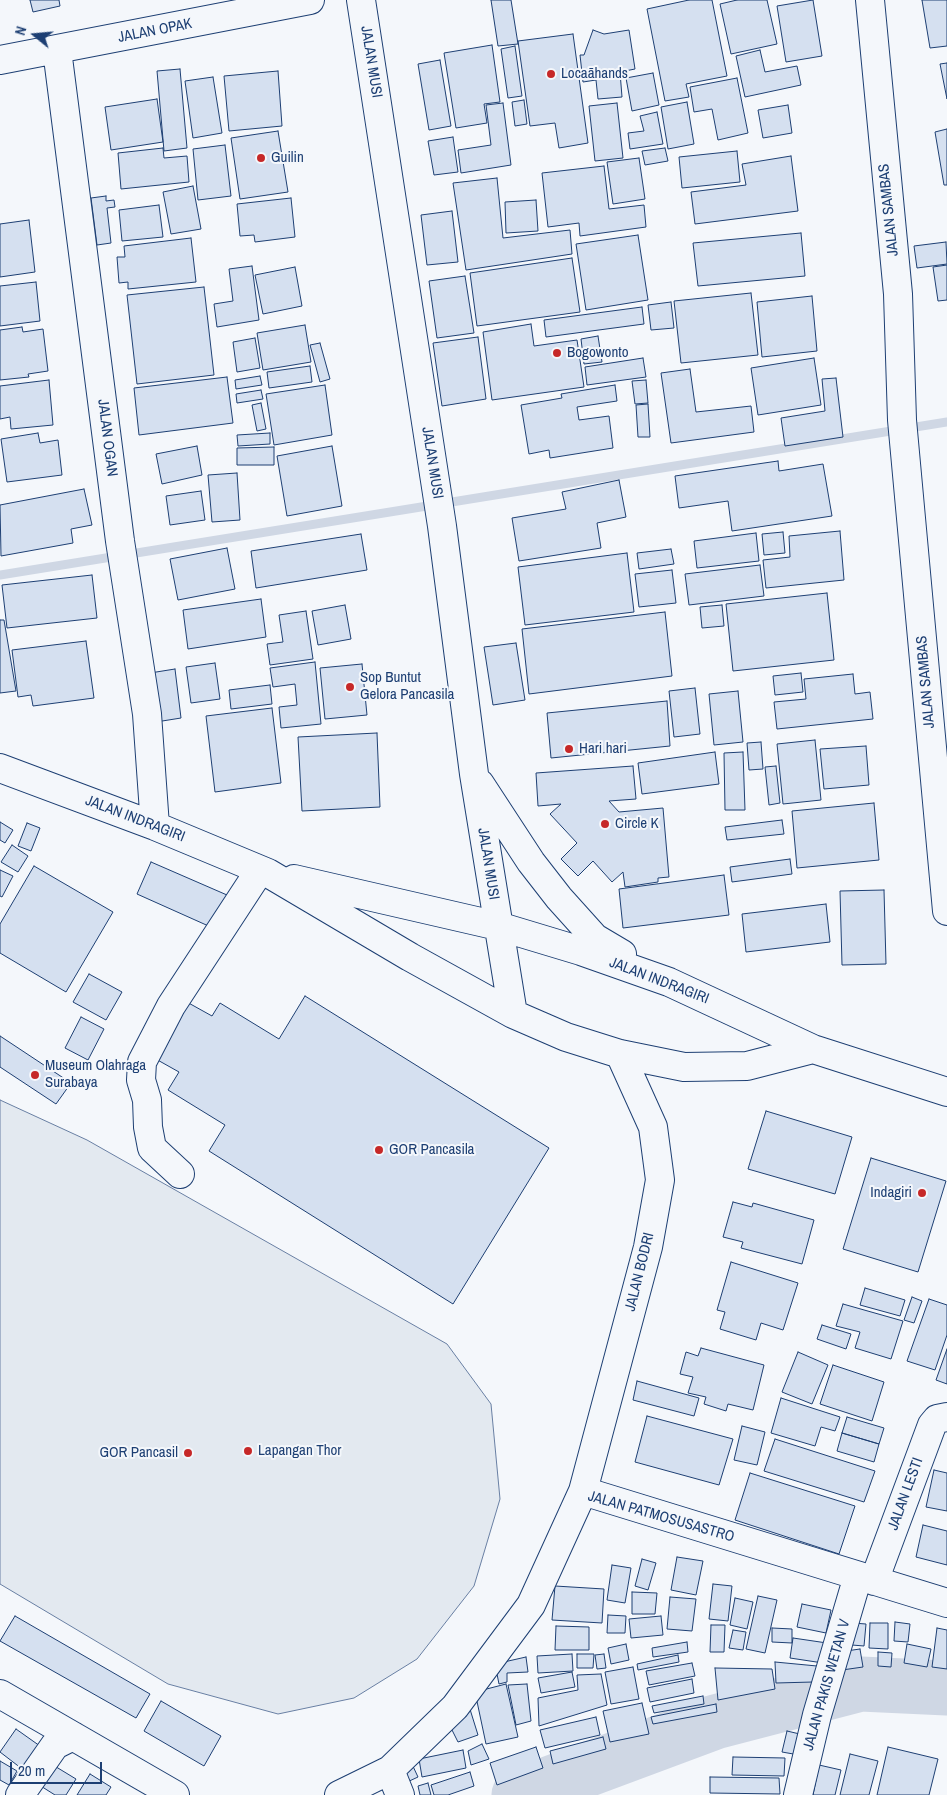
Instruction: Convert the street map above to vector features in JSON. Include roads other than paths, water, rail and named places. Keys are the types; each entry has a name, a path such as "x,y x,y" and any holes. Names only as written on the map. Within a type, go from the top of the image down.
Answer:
{"street":[{"name":"JALAN OPAK","path":"0,60 310,0"},
{"name":"JALAN MUSI","path":"361,0 442,526 474,774 498,926"},
{"name":"JALAN SAMBAS","path":"870,0 898,294 902,420 947,911"},
{"name":"JALAN OGAN","path":"57,50 120,541 147,714 156,826"},
{"name":"JALAN INDRAGIRI","path":"0,768 156,826 264,872 410,957 513,1014 566,1037 620,1054 684,1067 748,1066 813,1049"},
{"path":"474,774 531,862 558,898 595,938 669,982"},
{"path":"180,1174 152,1148 148,1127 147,1100 141,1080 142,1062 171,1006 264,872"},
{"name":"JALAN INDRAGIRI","path":"264,872 498,926 581,951 669,982 813,1049 947,1092"},
{"path":"498,926 513,1014"},
{"name":"JALAN BODRI","path":"583,1491 648,1247 660,1180 653,1127 620,1054"},
{"name":"JALAN LESTI","path":"866,1578 932,1424 937,1419 947,1417"},
{"name":"JALAN PATMOSUSASTRO","path":"339,1795 390,1770 455,1707 531,1605 583,1491 947,1603"},
{"name":"JALAN PAKIS WETAN V","path":"798,1795 818,1715 836,1655 866,1578"},
{"path":"0,1694 175,1795"},
{"path":"20,1795 55,1745 73,1736"},
{"path":"390,1770 400,1795"}],"waterway":[{"path":"0,575 947,422"},
{"path":"519,1795 715,1722 861,1684 947,1688"}],"place":[{"name":"Locaāhands","path":"551,74"},
{"name":"Guilin","path":"261,158"},
{"name":"Bogowonto","path":"557,353"},
{"name":"Sop Buntut Gelora Pancasila","path":"350,687"},
{"name":"Hari hari","path":"569,749"},
{"name":"Circle K","path":"605,824"},
{"name":"Museum Olahraga Surabaya","path":"35,1075"},
{"name":"GOR Pancasila","path":"379,1150"},
{"name":"Indagiri","path":"922,1193"},
{"name":"Lapangan Thor","path":"248,1451"},
{"name":"GOR Pancasil","path":"188,1453"}]}
